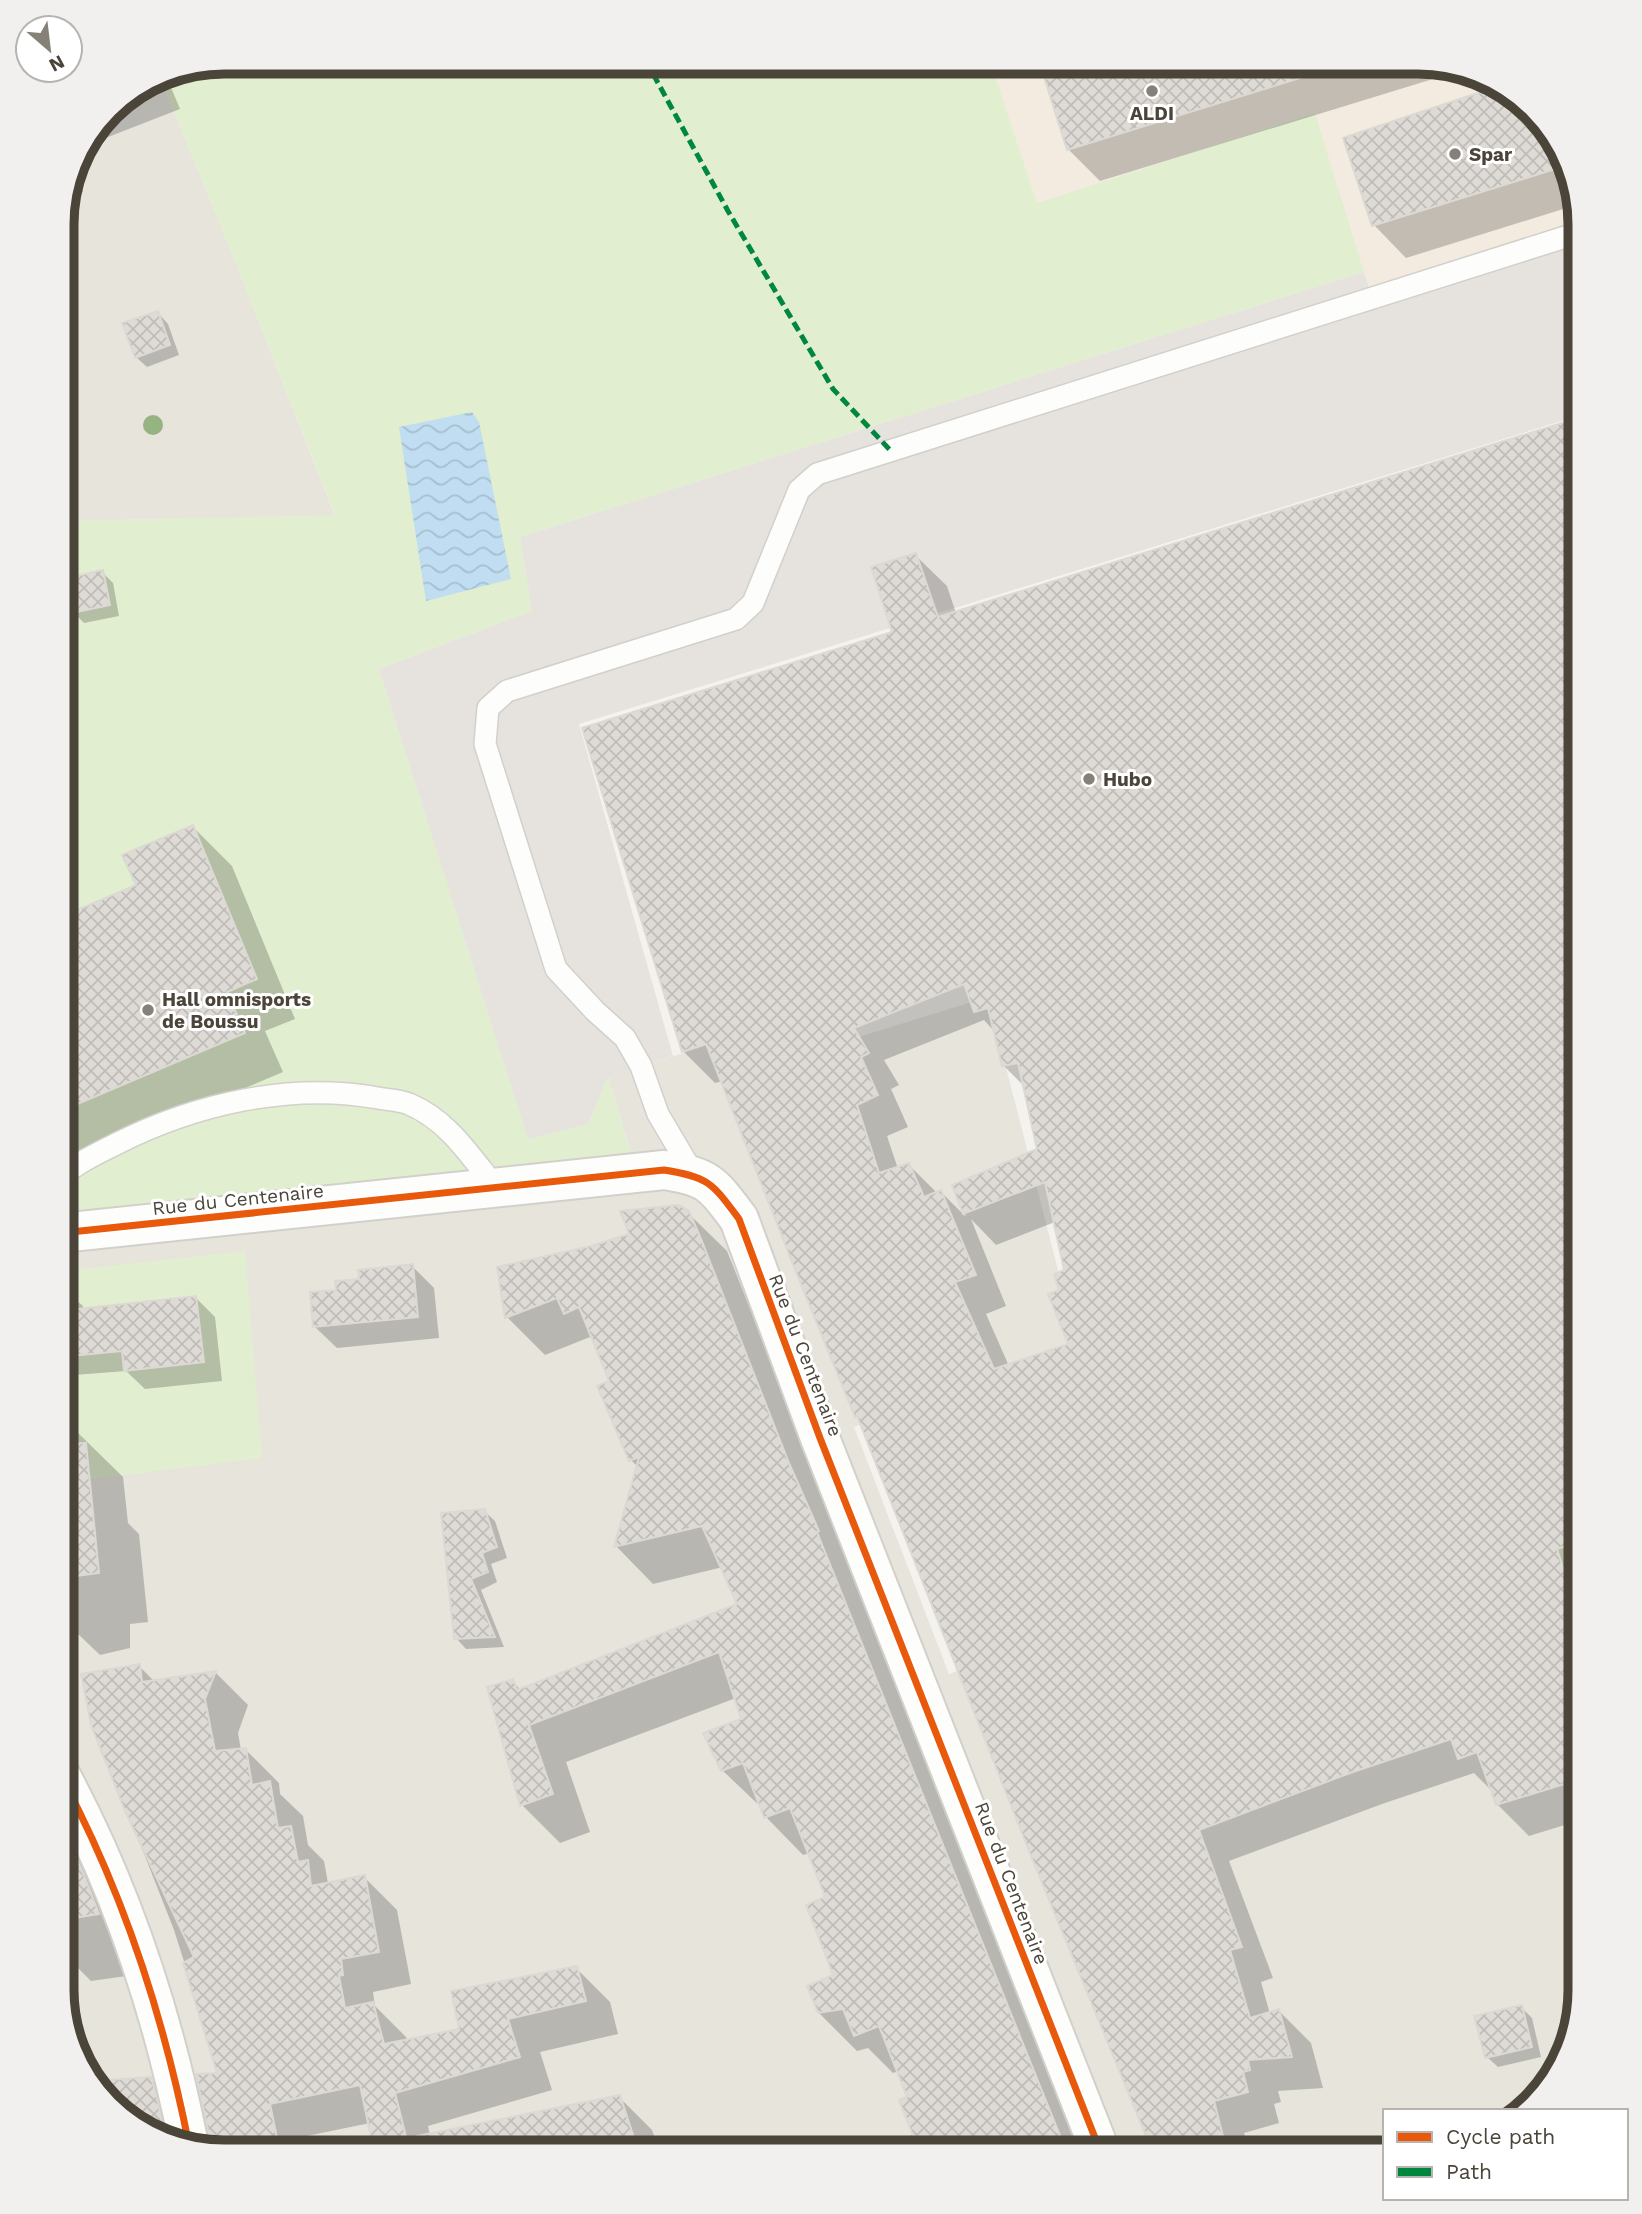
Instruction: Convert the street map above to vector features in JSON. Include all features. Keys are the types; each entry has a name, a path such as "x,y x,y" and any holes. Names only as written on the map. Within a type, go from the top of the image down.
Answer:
{"street":[{"name":"Rue du Centenaire","path":"74,1232 664,1170 694,1175 717,1189 739,1219 820,1438 1096,2141"},
{"path":"74,1799 142,1968 178,2090 187,2136"}],"lane":[{"path":"694,1175 657,1114 640,1066 625,1038 595,1011 556,969 485,744 488,708 507,691 736,619 752,603 799,490 817,474 1568,236"},
{"path":"74,1166 147,1128 221,1105 288,1093 351,1093 409,1104 450,1130 496,1188"}],"shaded area":[{"path":"994,74 1429,74 1448,76 1476,85 1510,104 1525,117 1543,140 1561,175 1567,203 1568,228 1372,298 1315,113 1037,203"},
{"path":"164,86 234,258 335,516 74,521 75,203 85,166 104,132 132,104"},
{"path":"1568,236 1568,419 579,724 673,1056 608,1077 588,1124 528,1139 379,669 532,611 520,537 1364,272 1372,297"},
{"path":"988,997 1078,1348 854,1427 949,1674 1228,1575 1568,1665 1567,2011 1557,2048 1538,2082 1511,2109 1383,2109 1383,2141 223,2141 175,2133 140,2115 111,2090 89,2057 81,2039 74,2001 74,1232 637,1173 608,1077 840,1003 852,1039"}],"green space":[{"path":"994,74 1037,203 1315,113 1364,272 520,537 532,611 379,669 528,1138 588,1124 608,1077 637,1174 74,1232 74,521 335,515 164,86 194,76"},
{"path":"245,1251 262,1458 84,1480 74,1396 74,1270"},
{"path":"1568,1544 1568,1644 1522,1558"}],"water":[{"path":"472,412 479,422 511,579 426,601 399,427"}],"building":[{"name":"ALDI","path":"1043,74 1313,74 1067,150"},
{"name":"Spar","path":"1486,90 1510,104 1525,117 1538,132 1558,168 1372,226 1343,138"},
{"path":"158,311 170,345 135,358 122,323"},
{"path":"1568,421 1568,1545 1557,1549 1568,1582 1568,1783 1496,1805 1477,1752 1458,1759 1451,1739 1350,1773 1199,1830 1242,1947 1230,1950 1250,2018 1279,2009 1292,2057 1248,2060 1250,2070 1243,2072 1248,2092 1214,2101 1224,2140 1220,2141 1148,2141 706,1044 682,1052 582,728 892,632 871,567 916,553 938,617","holes":["964,984 974,1012 988,1008 1002,1066 1018,1063 1037,1149 952,1185 963,1214 1045,1182 1064,1270 1054,1274 1059,1290 1048,1294 1068,1344 994,1369 955,1282 976,1275 941,1190 924,1197 909,1163 879,1173 857,1105 878,1095 861,1057 869,1053 854,1028"]},
{"path":"103,570 110,605 74,612 74,576"},
{"name":"Hall omnisports de Boussu","path":"193,825 257,979 227,992 245,1033 74,1105 74,911 136,885 122,855"},
{"path":"679,1205 689,1211 1062,2141 915,2141 899,2100 907,2097 879,2026 854,2036 843,2009 818,2013 807,1986 833,1975 806,1905 825,1897 790,1808 764,1818 743,1763 721,1771 703,1733 741,1719 719,1652 529,1725 553,1794 520,1806 487,1687 513,1679 517,1690 737,1604 702,1526 614,1547 639,1457 629,1461 597,1386 609,1381 579,1307 564,1314 557,1298 505,1318 497,1267 591,1246 629,1234 620,1211"},
{"path":"413,1264 418,1317 313,1327 310,1292 336,1290 335,1281 359,1279 358,1270"},
{"path":"196,1296 204,1362 124,1371 122,1351 74,1356 74,1310"},
{"path":"74,1443 86,1443 99,1573 74,1576"},
{"path":"485,1509 497,1547 482,1553 488,1572 471,1579 495,1637 454,1639 441,1513"},
{"path":"140,1664 142,1682 216,1671 205,1699 215,1751 246,1748 252,1785 270,1781 278,1828 291,1826 298,1862 308,1860 311,1886 365,1875 379,1952 341,1959 343,1975 339,1976 345,2008 373,2002 384,2044 459,2029 451,1991 577,1966 586,2001 508,2019 520,2057 395,2093 407,2141 372,2141 360,2085 270,2104 278,2141 210,2140 196,2074 217,2073 183,1963 194,1957 125,1811 91,1725 81,1674"},
{"path":"74,1853 83,1873 99,1914 74,1918"},
{"path":"1522,2005 1532,2047 1485,2058 1474,2016"},
{"path":"151,2077 163,2128 124,2103 104,2080"},
{"path":"620,2095 635,2141 418,2141 417,2136"}],"marked path":[{"path":"653,74 728,211 833,389 890,450"}],"cycle path":[{"path":"74,1232 664,1170 700,1179 715,1190 739,1219 820,1438 1096,2141"},
{"path":"74,1801 122,1909 154,2002 187,2136"}],"place":[{"name":"ALDI","path":"1152,91"},
{"name":"Spar","path":"1455,154"},
{"name":"Hubo","path":"1089,779"},
{"name":"Hall omnisports de Boussu","path":"148,1010"}]}
